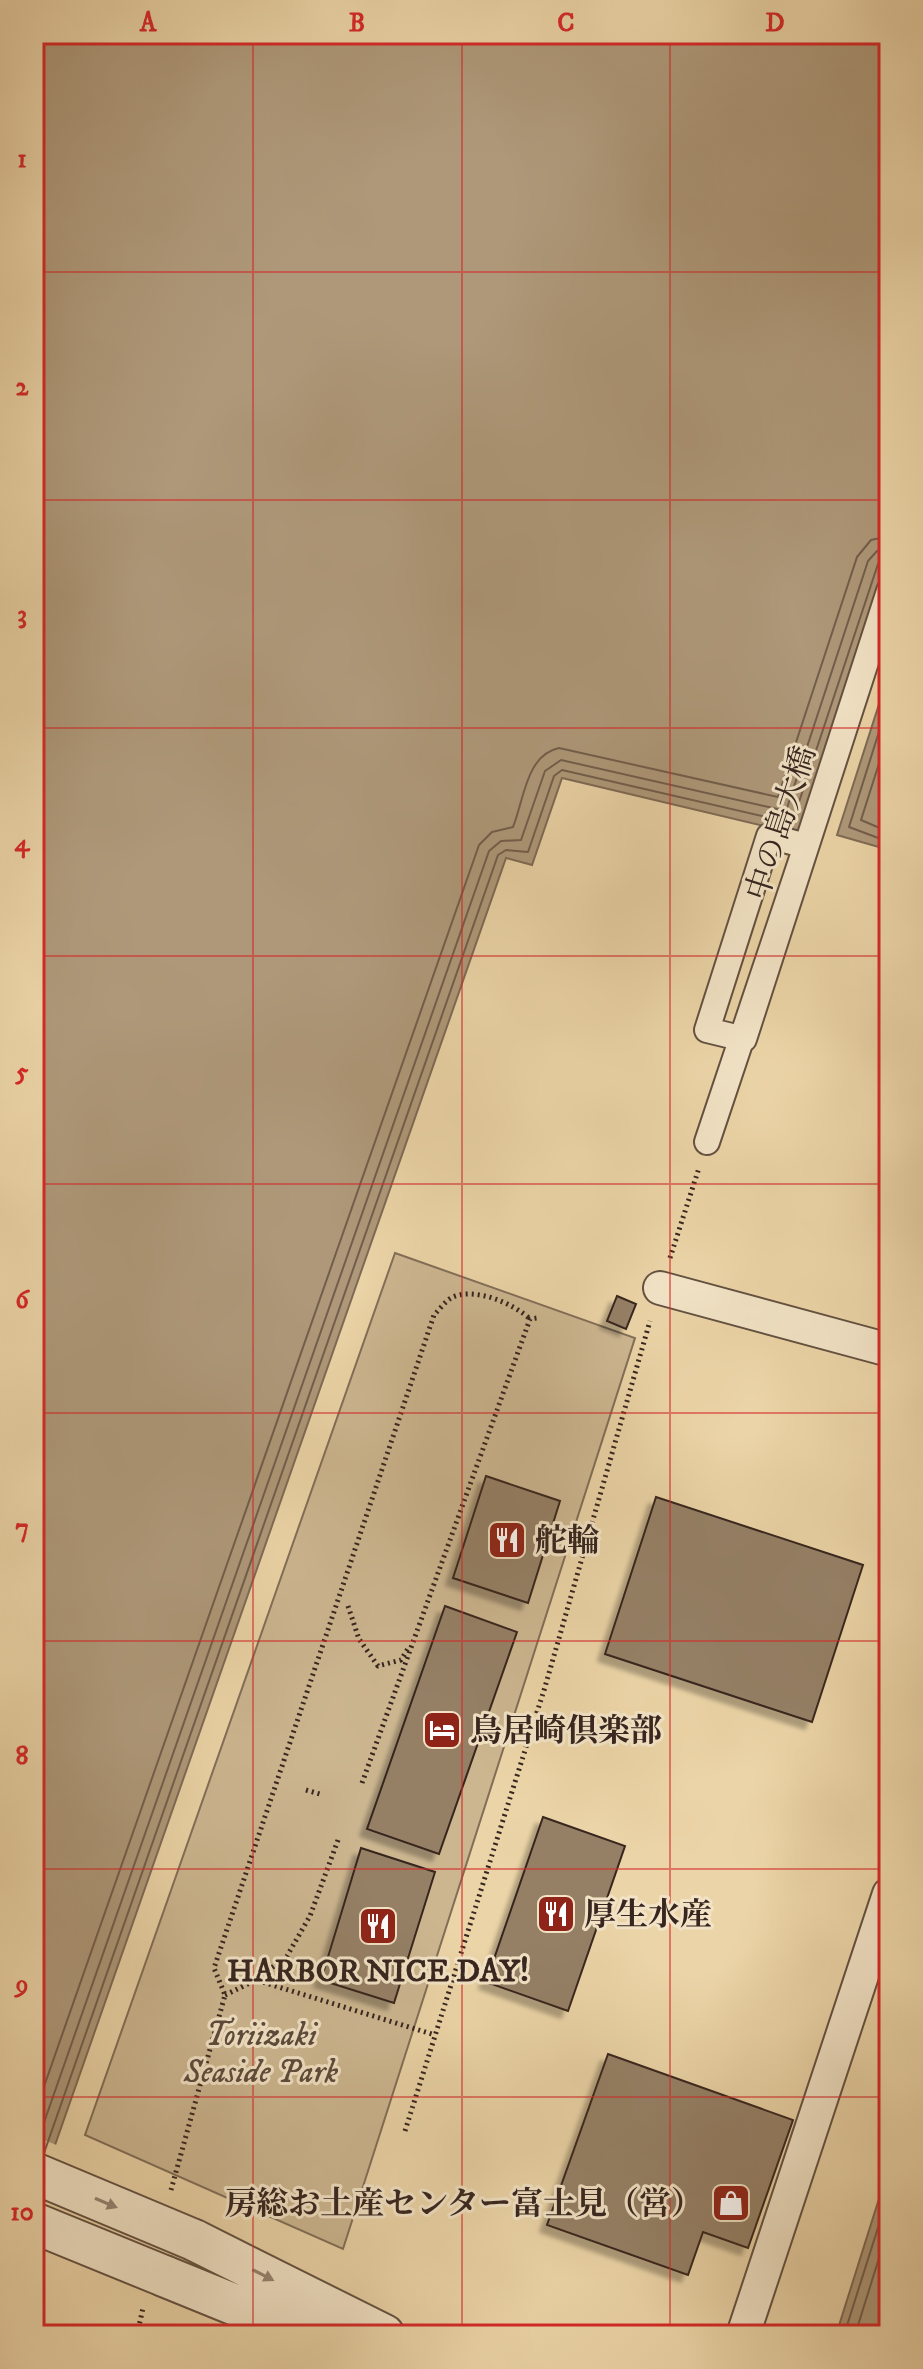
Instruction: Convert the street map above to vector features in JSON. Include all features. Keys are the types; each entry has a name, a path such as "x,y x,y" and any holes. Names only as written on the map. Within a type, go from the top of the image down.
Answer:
{"street":[{"name":"中の島大橋","path":"707,1142 806,846 769,836 707,1030 744,1039 889,591"},
{"path":"660,1288 889,1350"},
{"path":"743,2335 889,1894"},
{"path":"34,2173 194,2240 384,2335"},
{"path":"34,2223 309,2335"}],"path":[{"path":"405,2131 545,1687 660,1288 707,1142"},
{"path":"180,2161 225,1995 214,1968 434,1315 451,1298 471,1293 519,1308 534,1318 362,1783"},
{"path":"348,1606 359,1639 378,1666 401,1660 414,1640"},
{"path":"306,1790 323,1795"},
{"path":"225,1995 256,1980 287,1956 310,1916 338,1840"},
{"path":"256,1980 435,2035"}],"green space":[{"name":"Toriizaki Seaside Park","path":"395,1253 635,1338 343,2249 85,2135"}],"water":[{"path":"34,34 889,34 889,555 798,834 562,778 532,865 506,858 34,2205"},
{"path":"889,673 889,850 837,835"},
{"path":"889,2167 889,2335 836,2335"}],"pier":[{"path":"34,2136 59,2146 34,2209"}],"building":[{"path":"617,1296 636,1304 626,1329 607,1321"},
{"name":"舵輪","path":"486,1476 560,1501 528,1603 453,1578"},
{"path":"656,1497 863,1565 812,1722 605,1654"},
{"name":"鳥居崎倶楽部","path":"445,1606 517,1632 439,1854 367,1829"},
{"name":"厚生水産","path":"543,1817 625,1846 568,2011 486,1982"},
{"name":"HARBOR NICE DAY!","path":"361,1848 435,1872 394,2003 321,1980"},
{"path":"608,2054 793,2120 748,2248 703,2232 688,2275 547,2225"}],"place":[{"name":"舵輪","path":"507,1540"},
{"name":"鳥居崎倶楽部","path":"442,1730"},
{"name":"厚生水産","path":"556,1914"},
{"name":"HARBOR NICE DAY!","path":"378,1926"},
{"name":"房総お土産センター富士見（営）","path":"731,2203"}]}
